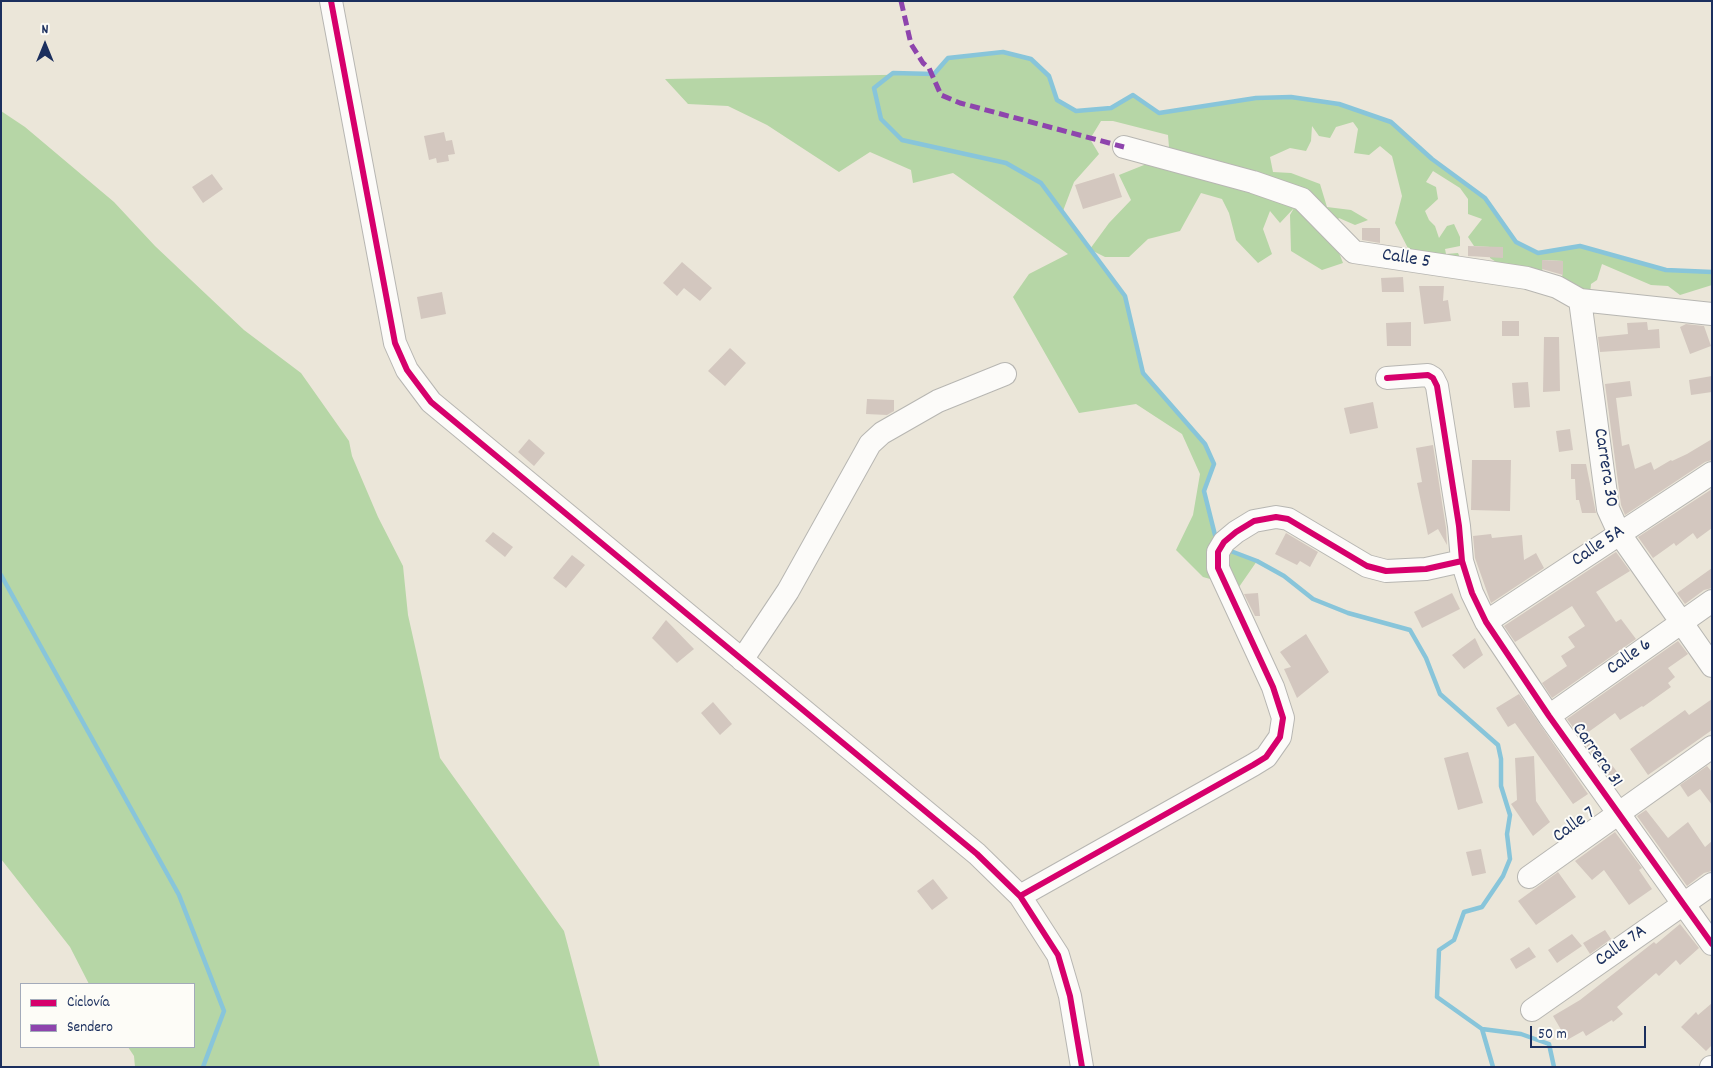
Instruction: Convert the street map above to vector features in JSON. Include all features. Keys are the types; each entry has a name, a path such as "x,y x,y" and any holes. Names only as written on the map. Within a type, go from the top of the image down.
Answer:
{"street":[{"path":"331,1 395,343 407,370 431,402 977,854 1020,896 1058,955 1070,996 1082,1067"},
{"name":"Calle 5","path":"1124,147 1253,182 1302,199 1354,252 1527,278 1557,287 1580,300 1712,314"},
{"name":"Carrera 30","path":"1580,300 1608,510 1619,533 1712,666"},
{"path":"742,660 788,591 870,444 882,433 938,401 1005,374"},
{"name":"Carrera 31","path":"1387,378 1428,375 1433,378 1436,386 1459,526 1464,569 1486,622 1549,716 1712,944"},
{"name":"Calle 5A","path":"1486,622 1712,472"},
{"path":"1020,896 1253,765 1266,757 1280,738 1282,718 1272,687 1245,632 1218,568 1218,552 1224,542 1236,532 1254,521 1276,517 1288,519 1367,566 1386,571 1464,569"},
{"name":"Calle 6","path":"1549,716 1712,601"},
{"name":"Calle 7","path":"1529,877 1712,747"},
{"name":"Calle 7A","path":"1532,1010 1712,884"}],"green space":[{"path":"1003,52 1031,59 1049,76 1057,100 1076,111 1111,108 1133,95 1160,112 1256,98 1291,97 1339,104 1391,122 1432,159 1485,198 1516,242 1538,253 1580,246 1666,270 1712,272 1712,285 1680,295 1668,286 1651,285 1602,264 1597,280 1591,284 1590,294 1562,281 1563,261 1543,260 1542,275 1502,266 1490,258 1490,247 1474,246 1468,237 1482,219 1468,214 1468,199 1460,188 1433,171 1426,182 1436,187 1438,199 1425,211 1429,220 1435,226 1439,238 1447,226 1454,224 1460,237 1460,246 1445,249 1446,254 1458,253 1461,260 1413,258 1395,223 1402,196 1392,156 1380,146 1369,155 1354,153 1358,129 1353,122 1336,127 1330,138 1319,136 1312,126 1311,141 1306,151 1290,148 1270,157 1273,172 1291,173 1320,184 1327,207 1351,210 1368,220 1355,225 1339,218 1330,229 1343,263 1322,270 1291,251 1290,215 1294,208 1280,223 1270,211 1263,229 1272,254 1258,263 1236,240 1229,213 1222,199 1201,193 1180,231 1148,239 1129,257 1105,257 1091,250 1125,296 1143,373 1205,444 1214,464 1204,491 1217,541 1228,550 1257,561 1239,587 1203,577 1176,550 1193,515 1200,474 1182,434 1136,404 1079,413 1013,297 1029,274 1068,254 953,173 913,183 911,170 870,152 839,172 767,125 728,106 688,104 665,79 934,74 948,58","holes":["1101,121 1113,121 1168,135 1170,160 1149,163 1119,175 1131,200 1109,223 1090,249 1063,211 1074,182 1099,154 1090,139"]},
{"path":"1,111 25,127 114,202 155,246 244,330 301,373 349,441 352,456 378,517 403,566 408,615 440,758 564,931 600,1067 135,1067 134,1056 129,1048 195,1048 195,983 88,983 70,947 1,859"}],"building":[{"path":"444,132 446,141 452,140 455,154 448,155 449,161 437,163 436,158 429,160 424,136"},
{"path":"1114,173 1122,197 1083,209 1075,185"},
{"path":"212,174 223,189 203,203 192,187"},
{"path":"1362,228 1380,228 1380,243 1362,240"},
{"path":"1468,246 1503,247 1503,258 1468,256"},
{"path":"1542,260 1563,261 1563,275 1542,269"},
{"path":"682,262 712,288 700,301 684,288 677,296 663,283"},
{"path":"1403,277 1404,292 1382,292 1381,278"},
{"path":"1419,286 1444,286 1443,301 1448,300 1451,321 1424,324"},
{"path":"442,292 446,314 421,319 417,297"},
{"path":"1502,321 1519,321 1519,336 1502,336"},
{"path":"1411,322 1411,346 1387,346 1386,323"},
{"path":"1647,322 1648,330 1659,329 1660,348 1600,352 1598,337 1628,334 1627,323"},
{"path":"1686,324 1704,326 1711,346 1690,354 1680,327"},
{"path":"1544,337 1559,337 1560,391 1543,392"},
{"path":"730,348 746,363 725,386 708,371"},
{"path":"1712,376 1712,392 1691,395 1689,380"},
{"path":"1630,381 1632,396 1616,398 1622,446 1629,444 1635,469 1651,462 1654,470 1712,439 1712,460 1705,462 1625,515 1621,505 1605,384"},
{"path":"1528,382 1530,407 1514,408 1512,383"},
{"path":"867,399 894,400 894,411 887,415 866,414"},
{"path":"1373,402 1378,428 1350,434 1344,408"},
{"path":"1570,429 1573,450 1559,452 1556,431"},
{"path":"529,439 545,453 534,466 518,452"},
{"path":"1433,445 1447,545 1438,529 1428,535 1417,483 1422,482 1416,448"},
{"path":"1472,460 1511,460 1510,511 1471,510"},
{"path":"1571,464 1586,464 1596,513 1582,513 1579,500 1576,500 1575,479 1571,479"},
{"path":"1712,489 1712,528 1697,539 1693,533 1676,546 1674,543 1653,558 1638,537"},
{"path":"493,532 513,547 505,557 485,541"},
{"path":"1286,533 1318,552 1310,567 1300,561 1297,565 1275,554"},
{"path":"1491,534 1492,538 1522,535 1524,560 1536,553 1544,568 1491,603 1475,558 1473,536"},
{"path":"1616,552 1630,571 1596,592 1616,622 1621,619 1636,639 1552,698 1542,683 1567,666 1561,656 1575,647 1568,637 1585,626 1572,606 1515,642 1504,626"},
{"path":"572,555 585,565 566,588 553,578"},
{"path":"1712,568 1712,588 1704,590 1685,604 1677,593"},
{"path":"1258,593 1260,616 1255,616 1244,594"},
{"path":"1452,593 1460,609 1422,628 1414,612"},
{"path":"666,620 694,649 677,663 652,638"},
{"path":"1306,634 1329,672 1297,698 1284,669 1291,667 1280,652"},
{"path":"1475,638 1483,655 1464,669 1452,655"},
{"path":"1678,641 1688,654 1668,668 1675,677 1668,683 1671,687 1643,707 1620,720 1615,713 1587,733 1618,773 1610,778 1567,719"},
{"path":"1519,694 1588,794 1573,804 1515,723 1508,727 1496,708"},
{"path":"1712,699 1712,730 1648,775 1630,749 1685,710 1689,715"},
{"path":"713,702 732,724 720,735 701,713"},
{"path":"1468,752 1483,803 1458,810 1444,758"},
{"path":"1534,756 1536,801 1550,822 1533,836 1511,804 1517,800 1515,758"},
{"path":"1707,766 1712,772 1712,805 1700,789 1688,797 1680,785"},
{"path":"1646,810 1668,838 1688,822 1705,847 1712,841 1712,871 1704,873 1687,886 1637,816"},
{"path":"1615,832 1642,868 1639,870 1652,889 1629,905 1604,870 1592,880 1575,861"},
{"path":"1481,849 1486,873 1472,876 1466,852"},
{"path":"1558,872 1576,897 1536,925 1518,901"},
{"path":"933,879 948,898 932,910 917,891"},
{"path":"1680,924 1699,948 1680,965 1676,960 1659,976 1656,973 1617,1007 1623,1014 1613,1022 1612,1020 1586,1036 1583,1031 1567,1040 1553,1016 1580,1000"},
{"path":"1605,930 1611,939 1590,954 1583,943"},
{"path":"1572,934 1582,946 1557,963 1548,950"},
{"path":"1529,947 1536,957 1516,969 1510,959"},
{"path":"1712,1003 1712,1045 1706,1051 1681,1027 1696,1012 1698,1015"}],"waterway":[{"path":"1216,539 1204,491 1214,464 1205,444 1143,373 1125,296 1041,183 1006,163 902,140 881,119 874,88 893,73 934,74 948,58 1003,52 1031,59 1049,76 1057,100 1076,111 1111,108 1133,95 1159,113 1256,98 1291,97 1339,104 1391,122 1432,159 1485,198 1516,242 1538,253 1580,246 1666,270 1712,272"},
{"path":"1228,550 1257,561 1284,576 1313,599 1348,613 1410,630 1426,658 1440,694 1498,745 1501,759 1501,786 1510,815 1507,834 1510,859 1503,876 1482,907 1464,912 1454,940 1439,950 1437,997 1482,1029 1493,1067"},
{"path":"1,575 179,895 224,1011 203,1067"},
{"path":"1482,1029 1521,1034 1549,1044 1554,1067"}],"marked path":[{"path":"901,1 911,44 923,63 929,68 941,95 960,103 1124,147"}],"cycle path":[{"path":"331,1 395,343 407,370 431,402 977,854 1020,896 1058,955 1070,996 1082,1067"},
{"path":"1387,378 1428,375 1433,378 1437,386 1459,526 1462,561 1472,593 1486,622 1549,716 1712,944"},
{"path":"1020,896 1253,765 1266,757 1280,737 1283,718 1273,687 1218,568 1218,552 1224,542 1236,532 1254,521 1276,517 1288,519 1367,566 1386,571 1426,569 1462,561"}]}
